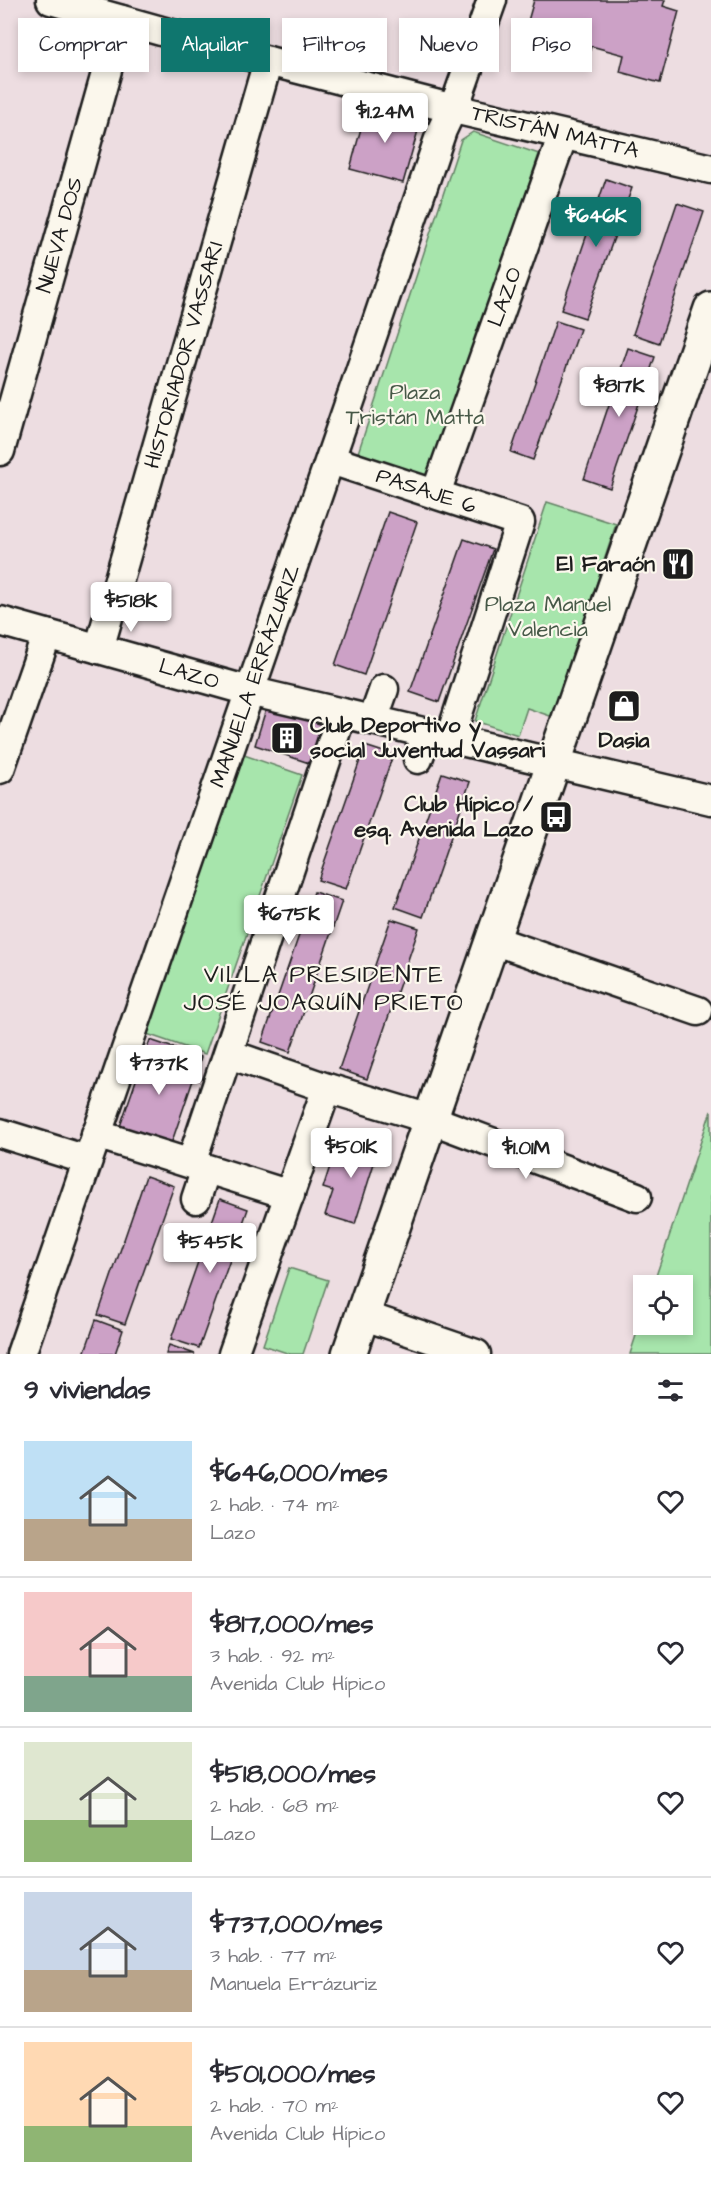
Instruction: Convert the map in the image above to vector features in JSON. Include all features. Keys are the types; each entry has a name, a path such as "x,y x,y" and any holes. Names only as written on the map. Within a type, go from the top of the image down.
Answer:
{"main road":[{"path":"349,1354 711,309"}],"street":[{"name":"TRISTÁN MATTA","path":"51,0 114,18"},
{"name":"MANUELA ERRÁZURIZ","path":"21,1354 331,460 442,130 453,109 492,0"},
{"name":"TRISTÁN MATTA","path":"270,62 563,135 650,164 711,170"},
{"name":"NUEVA DOS","path":"0,451 106,72"},
{"name":"HISTORIADOR VASSARI","path":"99,649 265,72"},
{"name":"LAZO","path":"436,493 563,135"},
{"name":"PASAJE 6","path":"331,460 520,522 432,743"},
{"name":"LAZO","path":"0,621 249,691 373,720 432,743 555,763 711,800"},
{"path":"0,769 47,634"},
{"path":"373,720 384,689"},
{"path":"196,1199 199,1166 229,1054 342,713"},
{"path":"493,940 698,1011"},
{"path":"229,1054 327,1088 430,1119 637,1197"},
{"path":"233,1354 327,1088"},
{"path":"0,1133 199,1166 290,1195"},
{"path":"362,1315 476,1354"}],"green space":[{"name":"Plaza Tristán Matta","path":"473,132 539,154 430,486 355,462 461,140"},
{"name":"Plaza Manuel Valencia","path":"547,502 616,524 553,717 527,708 518,735 475,721"},
{"path":"244,755 302,775 205,1054 147,1034"},
{"path":"711,1111 711,1354 630,1354 636,1335 693,1335 693,1275 656,1275"},
{"path":"289,1268 328,1280 303,1354 290,1354 263,1345"}],"building":[{"path":"534,0 665,0 663,6 679,11 660,83 620,72 624,55 592,46 592,18 529,18"},
{"path":"367,106 421,120 403,183 350,169"},
{"path":"606,179 632,188 585,318 561,310"},
{"path":"677,203 704,212 659,343 633,334"},
{"path":"556,321 580,329 533,460 511,452"},
{"path":"628,348 655,357 610,488 584,479"},
{"path":"388,512 417,522 364,675 335,665"},
{"path":"464,539 493,549 439,702 410,692"},
{"name":"Club Deportivo y social Juventud Vassari","path":"267,706 322,724 309,763 255,745"},
{"path":"365,746 393,755 346,889 318,880"},
{"path":"442,773 470,782 423,917 395,907"},
{"path":"314,892 342,901 290,1052 262,1042"},
{"path":"391,919 419,928 367,1079 339,1069"},
{"path":"150,1040 201,1057 168,1153 117,1135"},
{"path":"353,1133 381,1141 355,1224 325,1215 333,1191 323,1188 332,1160 343,1164"},
{"path":"146,1176 174,1186 125,1324 98,1315"},
{"path":"220,1199 248,1209 199,1348 171,1339"},
{"path":"96,1320 123,1330 115,1354 84,1354"},
{"path":"169,1345 195,1354 166,1354"}],"place":[{"name":"El Faraón","path":"678,564"},
{"name":"Dasia","path":"624,706"},
{"name":"Club Deportivo y social Juventud Vassari","path":"287,738"},
{"name":"Club Hípico / esq. Avenida Lazo","path":"556,817"}],"district":[{"name":"VILLA PRESIDENTE JOSÉ JOAQUÍN PRIETO","path":"324,989"}]}
